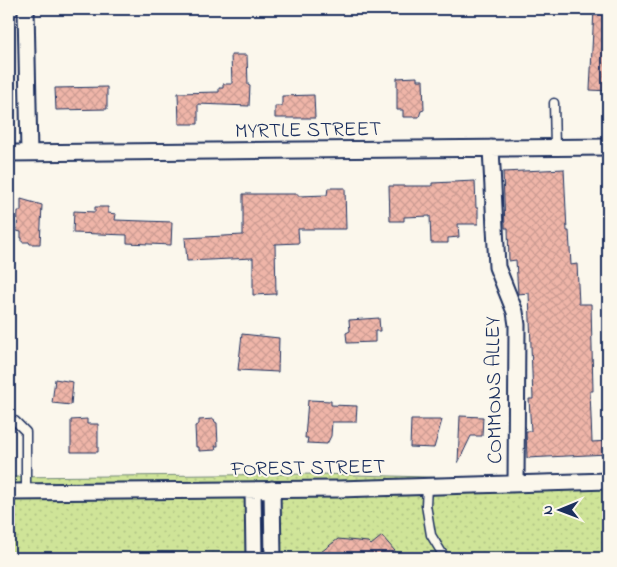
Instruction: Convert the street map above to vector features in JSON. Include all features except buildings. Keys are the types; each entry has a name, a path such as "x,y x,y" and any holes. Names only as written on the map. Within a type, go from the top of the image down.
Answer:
{"street":[{"path":"26,9 29,153"},
{"name":"MYRTLE STREET","path":"9,153 608,147"},
{"name":"COMMONS ALLEY","path":"491,148 497,267 515,312 518,325 516,484"},
{"name":"FOREST STREET","path":"9,492 272,490 608,481"},
{"path":"253,490 254,558"},
{"path":"272,490 273,558"}],"lane":[{"path":"554,103 555,148"},
{"path":"9,421 15,421 26,432 26,492"},
{"path":"427,486 426,505 431,534 445,558"}],"green space":[{"path":"319,474 608,482 608,558 9,558 9,477"}]}
